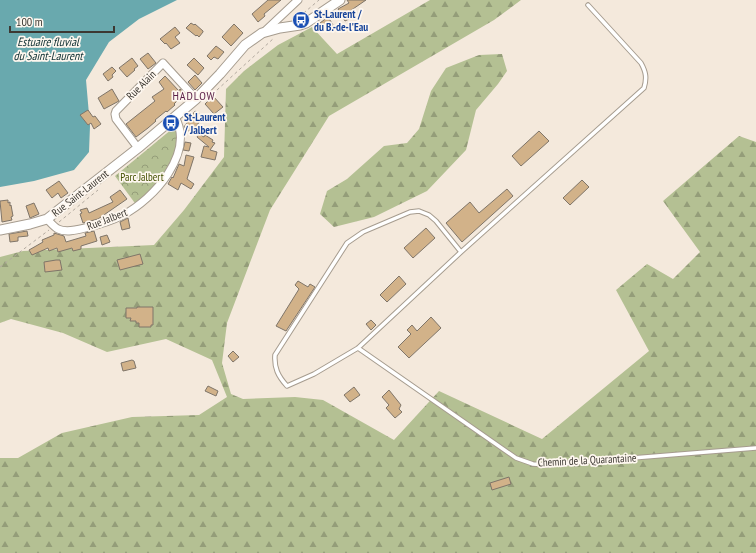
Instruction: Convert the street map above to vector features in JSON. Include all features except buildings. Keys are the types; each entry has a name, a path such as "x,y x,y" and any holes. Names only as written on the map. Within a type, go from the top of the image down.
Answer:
{"street":[{"path":"262,34 298,0"},
{"name":"Rue Saint-Laurent","path":"0,230 47,219 138,148 196,99 220,74 241,48 262,34 280,28 300,26 340,0"},
{"name":"Rue Alain","path":"138,148 116,119 114,114 120,106 163,63 196,99"},
{"name":"Rue Jalbert","path":"47,219 58,230 64,231 81,229 109,221 123,215 137,206 165,178 178,153 180,130 174,117"}],"lane":[{"path":"461,252 436,220 419,211 410,212 363,232 347,243 275,355 278,376 287,386 314,374 358,348 461,252 644,88 646,73 641,63 588,6"},
{"name":"Chemin de la Quarantaine","path":"358,348 516,458 533,464 546,465 756,448"}],"green space":[{"path":"430,0 521,0 494,20 329,116 270,210 227,323 222,363 231,394 243,399 295,397 323,400 394,440 439,391 542,439 649,351 616,290 647,264 673,279 700,252 663,201 739,136 756,142 756,553 0,553 0,458 18,458 62,433 132,417 199,415 227,397 212,360 166,339 107,352 63,333 11,319 0,323 0,257 23,251 154,245 184,210 224,157 226,89 244,71 278,45 312,27 337,54"},
{"path":"502,54 507,71 476,110 466,150 427,191 374,217 334,227 320,214 327,191 347,179 384,146 407,143 419,129 431,91 446,68 479,55"},
{"name":"Parc Jalbert","path":"178,124 180,130 173,165 137,206 115,176"}],"water":[{"name":"Estuaire fluvial du Saint-Laurent","path":"0,0 177,0 139,19 109,42 86,80 90,126 89,152 74,170 34,181 0,187"}],"place":[{"name":"St-Laurent / du B.-de-l'Eau","path":"301,20"},
{"name":"St-Laurent / Jalbert","path":"171,123"}],"district":[{"name":"HADLOW","path":"194,96"}]}
